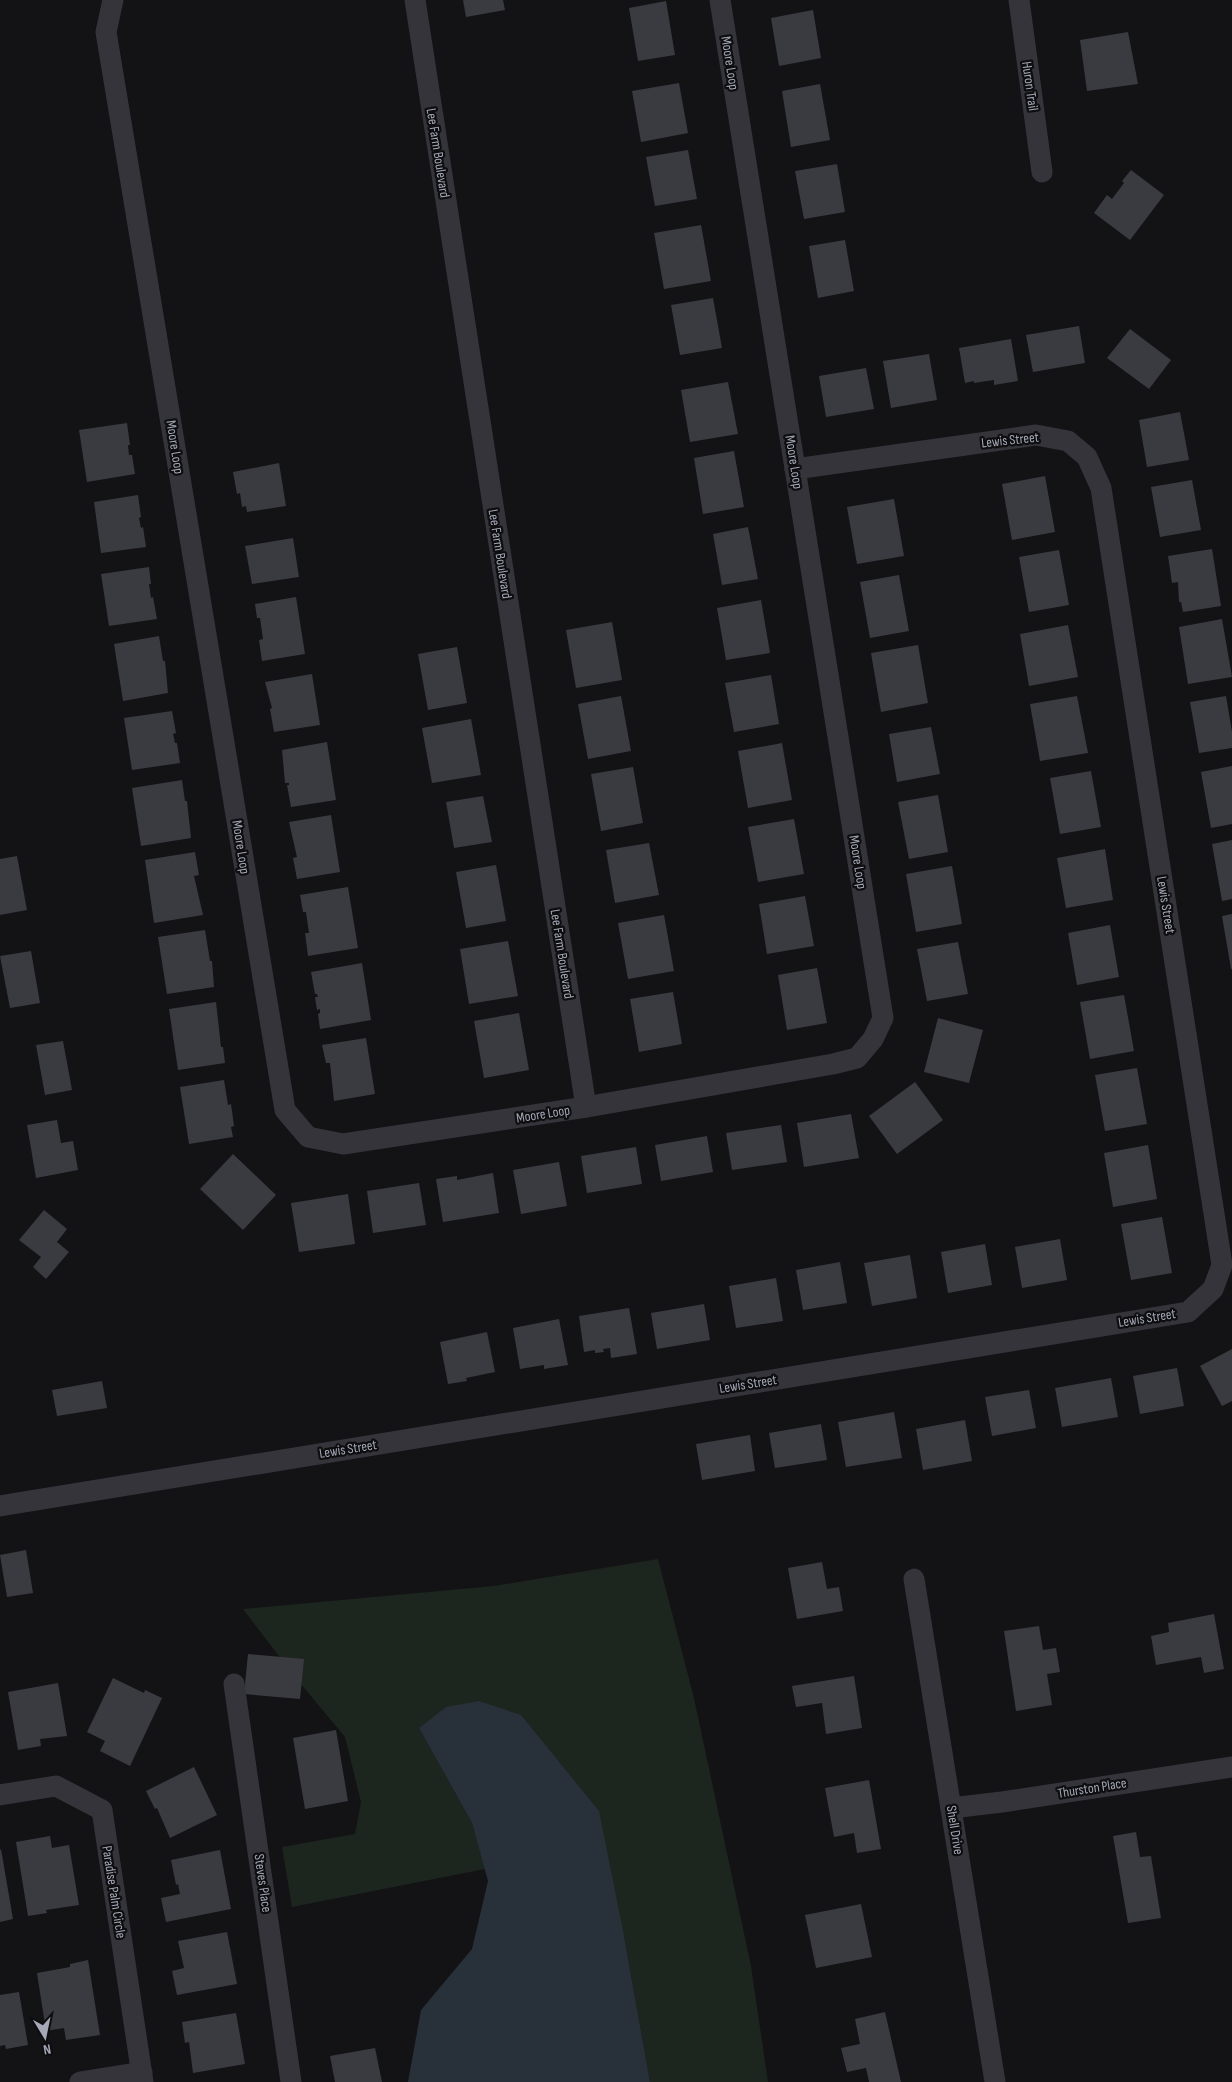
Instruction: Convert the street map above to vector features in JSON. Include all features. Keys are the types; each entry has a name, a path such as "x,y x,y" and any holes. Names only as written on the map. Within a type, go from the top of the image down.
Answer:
{"street":[{"name":"Moore Loop","path":"113,0 106,32 285,1110 308,1137 342,1144 586,1107 824,1066 857,1058 873,1039 883,1018 720,0"},
{"name":"Lee Farm Boulevard","path":"414,0 586,1107"},
{"name":"Huron Trail","path":"1018,0 1042,172"},
{"name":"Lewis Street","path":"0,1506 1188,1312 1213,1289 1222,1266 1101,488 1087,457 1068,441 1036,435 795,469"},
{"name":"Shell Drive","path":"914,1579 995,2082"},
{"name":"Steves Place","path":"234,1684 291,2082"},
{"name":"Thurston Place","path":"952,1808 1012,1801 1232,1767"},
{"name":"Paradise Palm Circle","path":"0,1795 56,1786 102,1810 143,2077"},
{"path":"80,2082 143,2077"}],"shaded area":[{"path":"658,1559 694,1698 751,1966 768,2082 650,2082 624,1936 419,1728 472,1823 485,1869 292,1907 282,1847 355,1834 361,1802 345,1737 295,1677 243,1609 494,1586"},
{"path":"479,1701 521,1715 599,1811 650,2082 408,2082 421,2010 472,1949 488,1881 472,1823 419,1728 446,1707"}],"building":[{"path":"463,0 503,0 505,10 466,17"},
{"path":"666,1 675,55 638,61 629,8"},
{"path":"813,10 821,58 779,66 771,18"},
{"path":"1128,32 1138,84 1087,91 1080,40"},
{"path":"679,83 688,133 641,142 632,91"},
{"path":"820,84 830,140 791,147 782,91"},
{"path":"688,150 697,199 655,206 646,157"},
{"path":"837,164 845,212 804,219 795,171"},
{"path":"1131,170 1164,195 1130,240 1094,213 1107,195 1112,199"},
{"path":"701,225 711,281 664,289 654,233"},
{"path":"845,240 854,291 818,298 809,246"},
{"path":"713,298 722,348 680,355 671,305"},
{"path":"1079,326 1085,363 1033,372 1026,335"},
{"path":"1130,329 1171,360 1149,389 1107,358"},
{"path":"1011,339 1018,381 994,385 994,380 965,383 959,348"},
{"path":"929,354 937,400 891,408 883,361"},
{"path":"866,368 874,409 826,417 819,376"},
{"path":"728,382 738,434 690,442 681,390"},
{"path":"1180,412 1189,460 1147,467 1139,420"},
{"path":"127,423 130,445 128,445 129,455 132,455 135,474 87,482 79,430"},
{"path":"734,451 744,507 703,514 694,458"},
{"path":"279,463 286,506 247,512 246,506 242,507 240,493 237,494 233,472"},
{"path":"1045,476 1055,532 1012,540 1002,484"},
{"path":"1192,480 1201,530 1160,537 1151,487"},
{"path":"138,495 141,517 139,518 141,528 143,527 146,547 101,553 94,502"},
{"path":"894,499 904,556 857,564 847,507"},
{"path":"748,527 758,579 722,585 713,534"},
{"path":"293,538 299,577 252,584 245,546"},
{"path":"1212,549 1221,606 1183,612 1181,602 1179,602 1178,582 1172,583 1168,556"},
{"path":"1059,550 1069,605 1029,612 1019,557"},
{"path":"149,567 151,598 153,597 157,619 109,626 101,574"},
{"path":"899,575 909,631 870,638 860,582"},
{"path":"296,597 305,654 262,661 259,640 263,639 260,618 257,618 255,604"},
{"path":"761,600 770,653 726,660 717,608"},
{"path":"1222,619 1232,677 1188,684 1179,627"},
{"path":"612,622 622,680 576,688 566,630"},
{"path":"1068,625 1078,677 1029,686 1020,634"},
{"path":"159,636 163,661 165,661 168,693 123,701 114,644"},
{"path":"918,645 928,703 881,712 871,653"},
{"path":"457,647 467,703 428,710 418,654"},
{"path":"312,674 320,725 274,732 270,709 272,708 265,682"},
{"path":"771,675 779,724 734,732 725,683"},
{"path":"621,696 631,751 588,759 578,704"},
{"path":"1077,696 1088,753 1040,761 1030,704"},
{"path":"1226,696 1232,732 1232,748 1199,753 1190,702"},
{"path":"172,711 176,733 173,734 175,743 177,743 180,763 132,770 124,718"},
{"path":"471,719 481,775 432,783 422,728"},
{"path":"931,727 940,774 897,782 889,734"},
{"path":"327,742 336,800 291,807 287,785 289,783 285,783 282,750"},
{"path":"782,743 792,800 748,808 738,751"},
{"path":"1232,766 1232,824 1211,828 1201,772"},
{"path":"633,767 643,823 601,831 591,774"},
{"path":"1091,771 1101,827 1060,834 1050,778"},
{"path":"182,780 185,801 187,801 191,838 141,846 132,788"},
{"path":"938,795 948,852 909,859 898,802"},
{"path":"483,796 492,842 454,848 446,802"},
{"path":"331,815 340,872 297,879 293,858 297,857 289,822"},
{"path":"794,819 804,874 758,882 748,827"},
{"path":"1232,840 1232,899 1222,901 1212,844"},
{"path":"649,843 659,895 615,903 606,850"},
{"path":"1105,849 1113,900 1066,908 1057,858"},
{"path":"195,852 199,875 194,876 203,915 154,923 145,860"},
{"path":"17,856 27,910 0,915 0,859"},
{"path":"496,865 506,921 466,928 456,872"},
{"path":"952,866 962,924 916,932 906,874"},
{"path":"348,887 358,948 308,956 305,933 309,933 306,912 303,912 300,895"},
{"path":"805,896 814,946 767,954 759,904"},
{"path":"1232,914 1232,969 1231,969 1222,916"},
{"path":"664,915 674,971 628,979 618,923"},
{"path":"1110,925 1119,977 1077,985 1068,933"},
{"path":"205,930 210,961 212,961 214,987 167,994 158,937"},
{"path":"508,941 518,996 469,1004 460,949"},
{"path":"958,942 968,994 927,1001 917,949"},
{"path":"31,951 40,1003 10,1008 0,956"},
{"path":"362,963 371,1020 320,1029 318,1014 320,1009 317,1010 315,997 318,997 315,994 311,972"},
{"path":"817,968 827,1023 787,1030 778,975"},
{"path":"673,992 682,1044 639,1052 630,999"},
{"path":"1124,995 1134,1051 1090,1059 1080,1002"},
{"path":"216,1002 221,1047 223,1047 225,1063 178,1070 169,1009"},
{"path":"519,1013 529,1070 484,1078 474,1021"},
{"path":"938,1018 983,1030 969,1083 924,1072"},
{"path":"366,1038 375,1094 334,1101 330,1063 326,1063 322,1045"},
{"path":"63,1041 72,1090 45,1095 36,1045"},
{"path":"1137,1068 1147,1124 1105,1131 1095,1075"},
{"path":"224,1080 228,1105 231,1104 234,1126 231,1127 233,1137 189,1144 180,1087"},
{"path":"915,1082 943,1120 897,1154 869,1116"},
{"path":"851,1114 859,1158 804,1167 797,1123"},
{"path":"57,1120 61,1143 73,1141 78,1170 36,1178 27,1125"},
{"path":"781,1125 787,1162 732,1170 726,1133"},
{"path":"707,1136 713,1172 661,1181 655,1145"},
{"path":"1148,1145 1157,1199 1113,1207 1104,1153"},
{"path":"636,1147 642,1184 587,1193 581,1156"},
{"path":"233,1154 276,1195 243,1230 200,1189"},
{"path":"559,1162 567,1206 521,1214 513,1170"},
{"path":"493,1173 499,1213 443,1222 436,1179 457,1176 457,1180"},
{"path":"419,1183 426,1225 373,1233 367,1191"},
{"path":"348,1194 355,1244 299,1252 291,1203"},
{"path":"44,1210 67,1229 57,1242 69,1252 46,1279 33,1267 41,1257 19,1240"},
{"path":"1162,1217 1172,1273 1131,1280 1121,1224"},
{"path":"1060,1239 1067,1280 1022,1288 1015,1247"},
{"path":"985,1244 992,1285 948,1293 941,1252"},
{"path":"910,1255 917,1298 872,1306 864,1263"},
{"path":"840,1262 847,1303 803,1310 796,1270"},
{"path":"776,1278 783,1321 736,1328 729,1286"},
{"path":"704,1304 710,1340 657,1349 651,1313"},
{"path":"629,1308 637,1354 611,1358 610,1348 603,1349 604,1352 595,1353 595,1350 584,1352 579,1316"},
{"path":"559,1319 568,1365 544,1369 544,1365 520,1369 513,1328"},
{"path":"487,1332 495,1372 466,1378 467,1381 448,1384 440,1342"},
{"path":"1232,1349 1232,1401 1222,1406 1200,1366"},
{"path":"1177,1368 1184,1406 1140,1414 1133,1376"},
{"path":"1111,1378 1118,1417 1062,1427 1055,1388"},
{"path":"102,1381 107,1408 57,1416 52,1390"},
{"path":"1029,1390 1036,1428 992,1436 985,1397"},
{"path":"894,1412 902,1458 846,1467 838,1422"},
{"path":"965,1420 972,1461 923,1470 916,1429"},
{"path":"821,1424 827,1460 775,1468 769,1433"},
{"path":"750,1435 755,1471 702,1480 696,1444"},
{"path":"26,1550 33,1593 7,1597 0,1555"},
{"path":"822,1562 827,1589 839,1587 843,1611 797,1619 788,1568"},
{"path":"1214,1614 1224,1669 1204,1673 1201,1657 1156,1665 1151,1636 1169,1632 1168,1623"},
{"path":"1039,1626 1043,1650 1056,1648 1060,1672 1047,1674 1052,1705 1016,1711 1004,1631"},
{"path":"248,1654 304,1659 300,1699 244,1694"},
{"path":"854,1676 862,1728 826,1734 822,1703 796,1707 792,1686"},
{"path":"113,1678 144,1693 145,1690 162,1698 130,1766 100,1751 105,1741 87,1732"},
{"path":"58,1683 67,1736 40,1739 41,1746 18,1750 8,1692"},
{"path":"336,1730 348,1801 305,1809 293,1738"},
{"path":"194,1767 217,1815 170,1838 157,1808 155,1809 146,1791"},
{"path":"869,1780 881,1849 857,1853 854,1833 834,1837 825,1788"},
{"path":"1136,1832 1140,1857 1151,1856 1161,1918 1128,1923 1113,1836"},
{"path":"50,1836 52,1848 69,1845 79,1905 46,1910 47,1913 28,1916 16,1842"},
{"path":"0,1850 13,1919 0,1922"},
{"path":"220,1850 231,1909 166,1922 161,1898 180,1894 178,1884 176,1885 171,1860"},
{"path":"861,1904 872,1957 816,1968 805,1915"},
{"path":"227,1932 237,1984 177,1995 172,1971 184,1968 178,1941"},
{"path":"88,1960 100,2035 66,2040 64,2028 46,2031 37,1973 70,1967 70,1964"},
{"path":"19,1992 28,2045 6,2049 5,2045 0,2046 0,1995"},
{"path":"885,2012 901,2082 869,2082 866,2068 847,2072 841,2048 860,2044 855,2019"},
{"path":"236,2013 245,2064 193,2073 189,2042 185,2043 182,2022"},
{"path":"375,2048 382,2082 335,2082 330,2056"}]}
